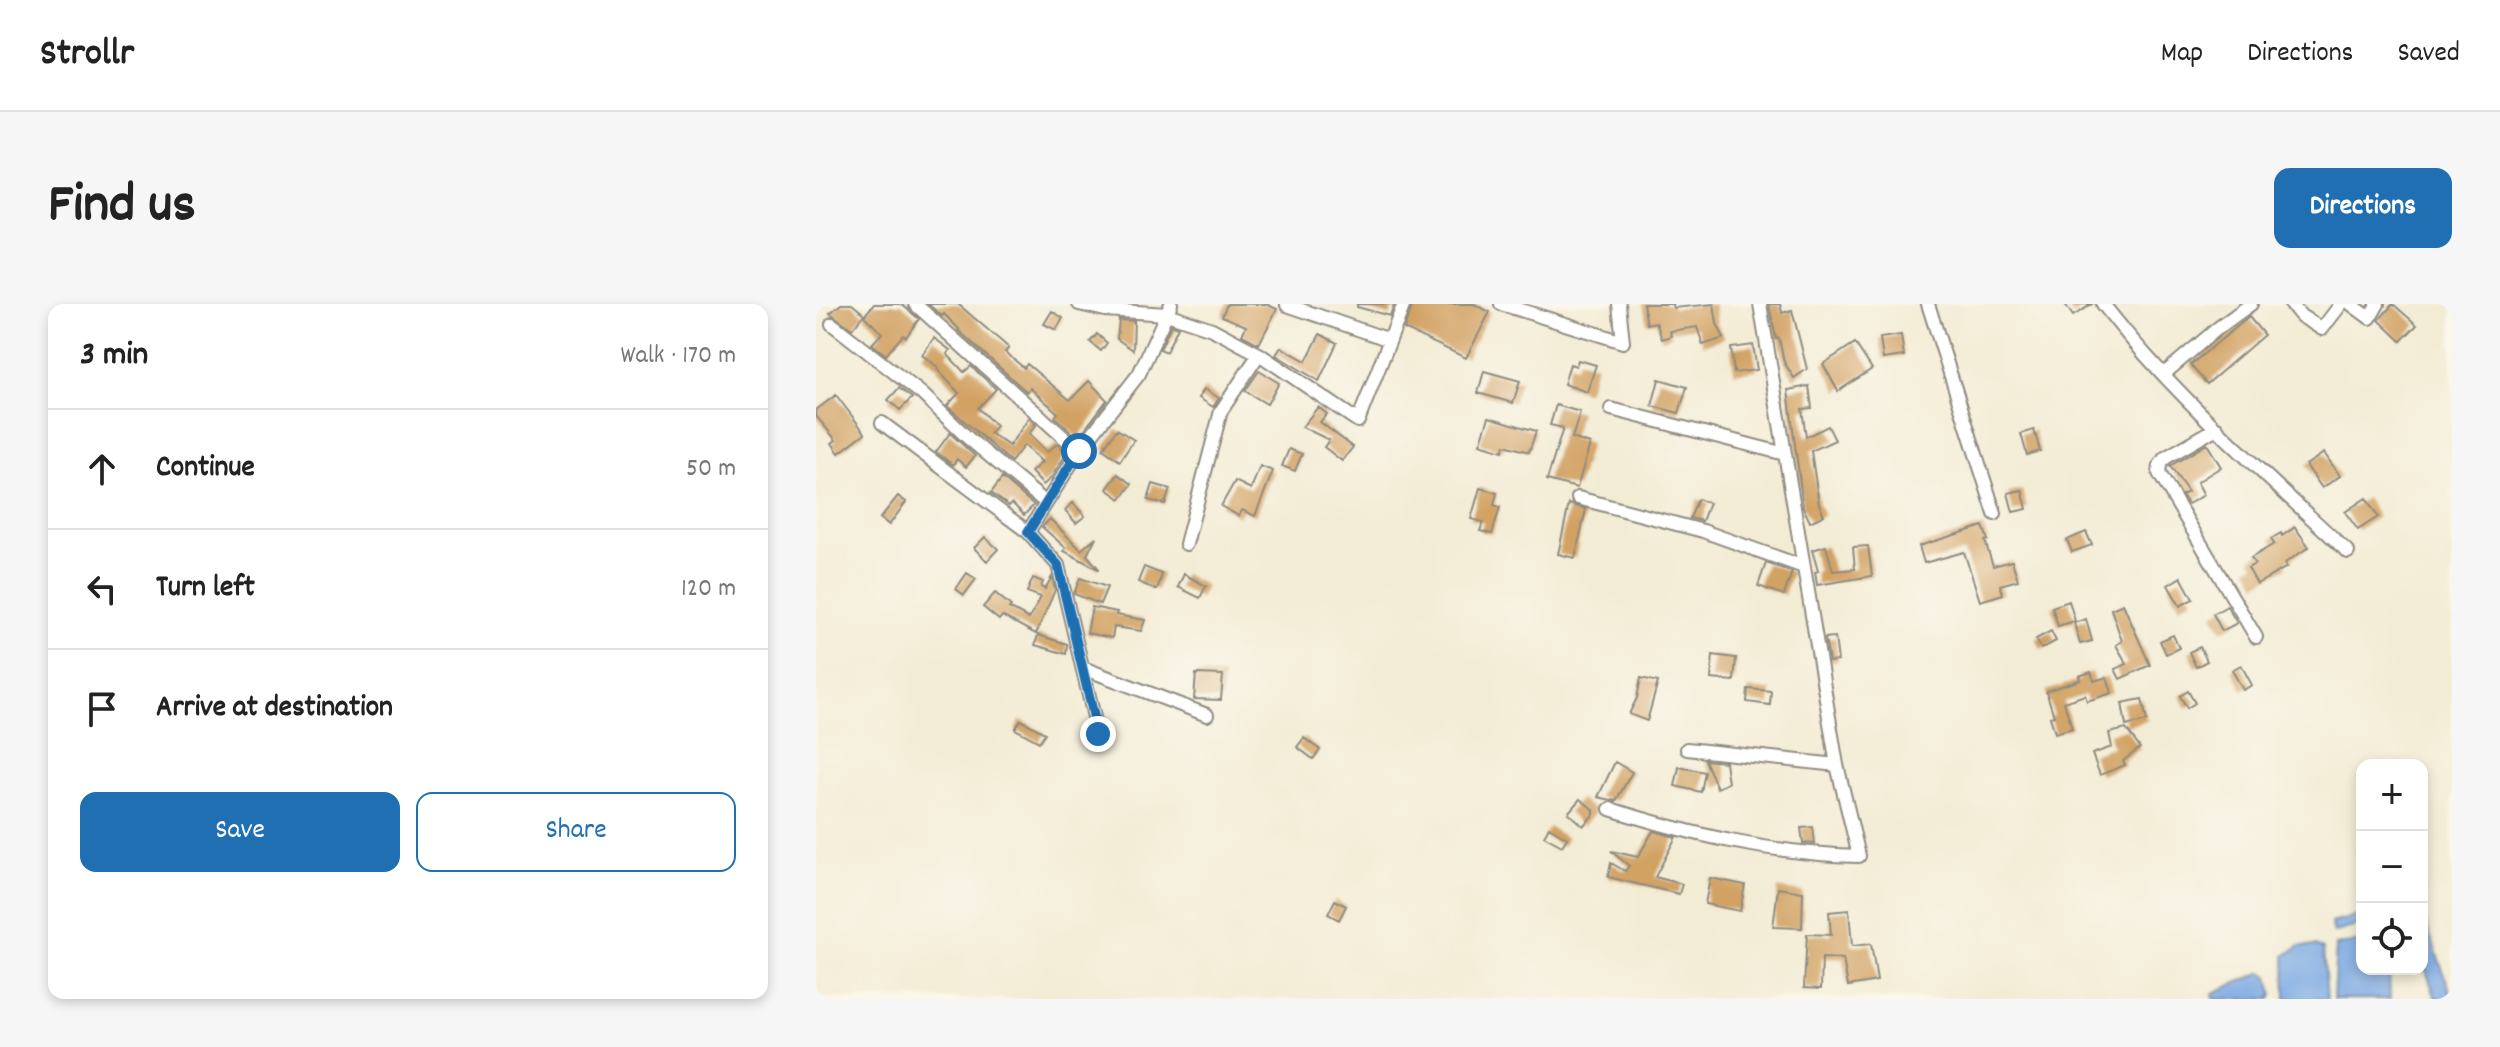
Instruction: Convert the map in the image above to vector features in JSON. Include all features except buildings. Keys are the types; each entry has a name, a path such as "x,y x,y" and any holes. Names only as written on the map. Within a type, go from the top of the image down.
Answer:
{"street":[{"path":"915,304 1079,451"},
{"path":"1079,304 1105,310 1169,309 1259,354 1358,421 1404,304"},
{"path":"1501,304 1623,342 1619,304"},
{"path":"1610,809 1690,834 1813,855 1859,856 1837,765 1760,304"},
{"path":"1928,304 1995,514"},
{"path":"2103,304 2129,337 2217,428 2348,552"},
{"path":"2164,374 2251,304"},
{"path":"2291,304 2301,316 2322,329 2341,304"},
{"path":"2351,304 2370,318 2378,304"},
{"path":"1287,305 1390,340"},
{"path":"1028,532 1079,451 1139,374 1169,309"},
{"path":"832,324 922,394 968,438 1046,503"},
{"path":"1186,544 1221,411 1259,354"},
{"path":"1611,409 1785,454"},
{"path":"882,423 1028,532 1058,565 1098,734"},
{"path":"2217,428 2165,458 2159,473 2256,637"},
{"path":"1578,498 1703,531 1804,567"},
{"path":"1083,668 1207,715"},
{"path":"1687,749 1837,765"}],"water":[{"path":"2356,917 2356,926 2334,933 2331,923"},
{"path":"2428,929 2452,996 2452,999 2436,999 2428,975"},
{"path":"2356,943 2356,975 2389,975 2390,999 2333,999 2336,945"},
{"path":"2300,946 2323,949 2327,999 2286,999 2285,956"},
{"path":"2263,972 2269,976 2271,999 2214,999 2213,993"}],"route":[{"path":"1079,451 1028,532 1058,565 1098,734"}]}
